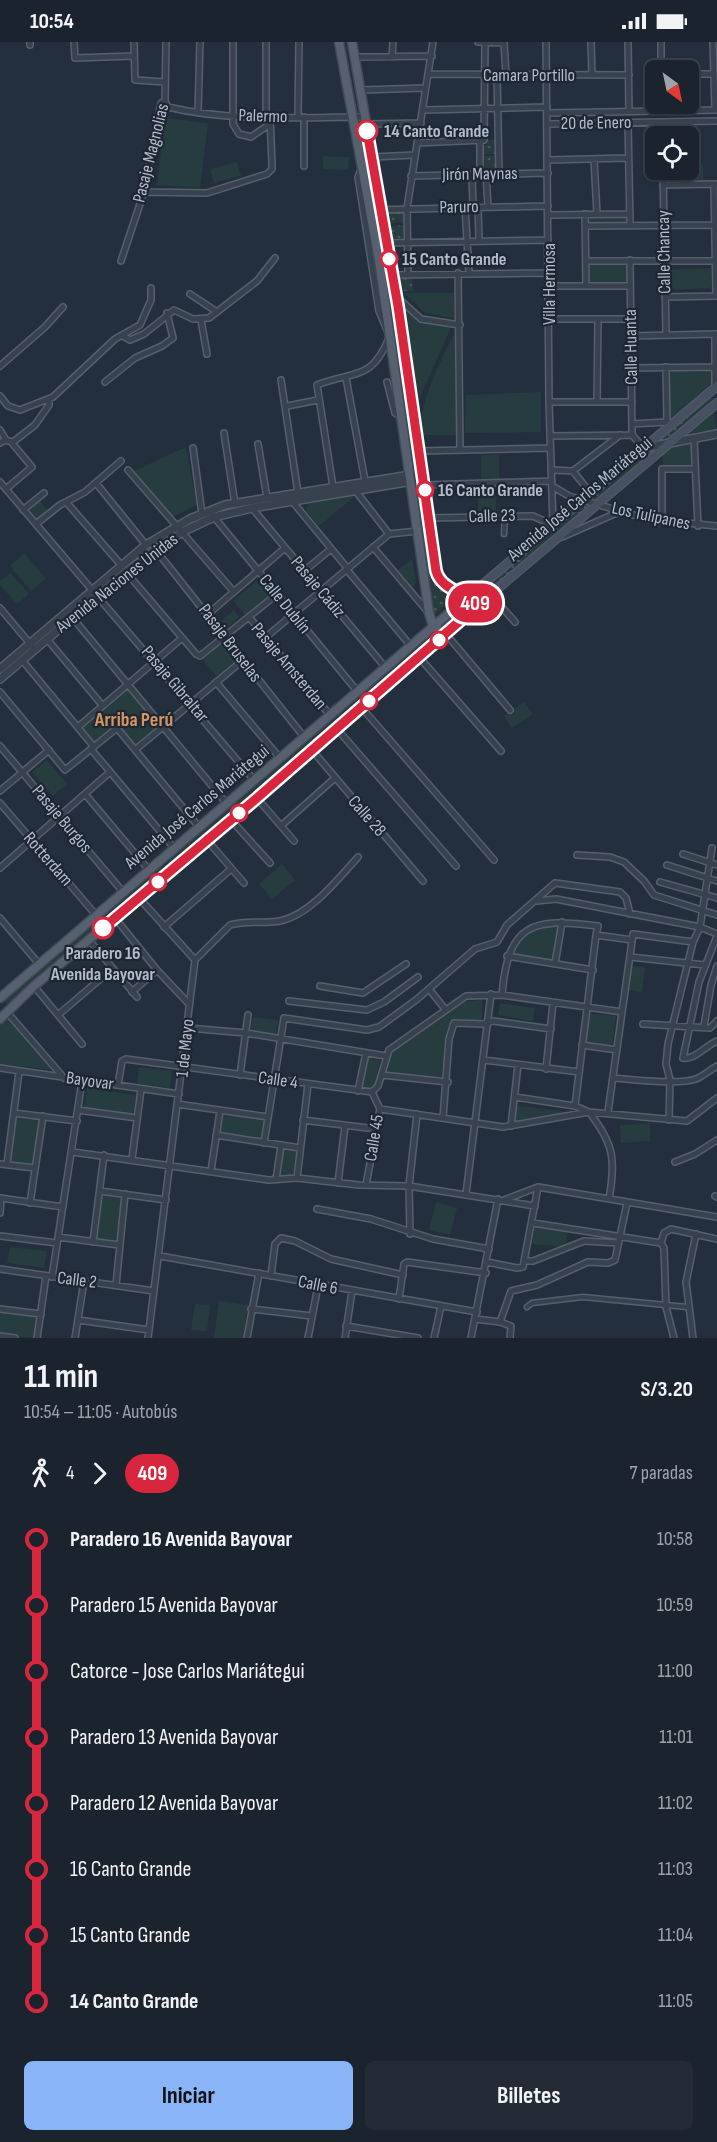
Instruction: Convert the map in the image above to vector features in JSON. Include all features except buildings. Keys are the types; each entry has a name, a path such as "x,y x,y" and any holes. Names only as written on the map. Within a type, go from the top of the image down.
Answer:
{"main road":[{"path":"339,42 371,210 429,613 433,626 446,634"},
{"path":"352,42 382,209 438,578 446,586 469,596 477,606"},
{"name":"Avenida José Carlos Mariátegui","path":"0,998 329,714 587,497 668,424 716,386"},
{"name":"Avenida José Carlos Mariátegui","path":"0,1019 3,1009 139,898 362,708 477,606 717,404"},
{"path":"160,861 169,872"}],"street":[{"path":"74,42 75,58 133,56"},
{"path":"134,42 136,82 165,82"},
{"name":"Pasaje Magnolias","path":"121,261 144,192 161,103 165,101 166,42"},
{"path":"198,113 200,42"},
{"path":"233,42 232,115 235,129 245,137 260,134 269,119"},
{"path":"144,192 202,194 267,174 272,169 266,42"},
{"path":"299,42 304,166"},
{"path":"392,57 393,42"},
{"path":"408,274 407,208 434,42"},
{"path":"478,42 504,42 506,75"},
{"path":"417,143 484,140 486,42"},
{"name":"Villa Hermosa","path":"546,42 549,402 553,525"},
{"path":"591,42 592,75"},
{"path":"628,42 629,112"},
{"path":"661,42 661,60"},
{"path":"712,42 716,110"},
{"path":"355,57 432,56"},
{"name":"Camara Portillo","path":"429,74 629,75"},
{"path":"699,74 714,74"},
{"path":"497,75 500,173"},
{"path":"361,90 425,88"},
{"name":"Palermo","path":"165,101 168,107 198,113 269,119 353,117 366,120 421,123"},
{"name":"20 de Enero","path":"424,110 497,107 629,112 645,110"},
{"name":"20 de Enero","path":"699,109 716,110"},
{"name":"20 de Enero","path":"547,124 717,121"},
{"path":"628,122 630,226"},
{"path":"480,140 488,207"},
{"path":"373,157 414,155"},
{"path":"548,160 628,158"},
{"path":"594,159 597,214"},
{"path":"333,487 317,385 362,374 374,365 390,336 379,311 358,177 363,166"},
{"name":"Jirón Maynas","path":"411,176 548,173"},
{"path":"472,174 479,240"},
{"name":"Calle Chancay","path":"663,180 666,335"},
{"path":"663,185 716,184 714,225 716,296 665,297"},
{"name":"Paruro","path":"371,210 548,206"},
{"path":"465,207 469,273"},
{"path":"585,214 586,286"},
{"path":"548,215 630,214"},
{"path":"586,226 714,225"},
{"path":"387,243 548,240"},
{"path":"123,336 130,340 138,337 156,325 167,313 177,310 193,319 201,320 217,312 257,280 275,258"},
{"name":"Calle Huanta","path":"630,260 632,435"},
{"path":"586,261 716,261"},
{"path":"458,273 460,450"},
{"path":"392,275 549,273"},
{"path":"549,286 630,286"},
{"path":"0,396 8,406 17,410 49,400 115,339 123,336 143,321 151,300 152,288"},
{"path":"190,294 217,312"},
{"path":"395,296 421,319 460,325"},
{"path":"0,366 45,327 63,307"},
{"path":"105,382 135,358 162,346 173,338 167,313"},
{"path":"549,319 631,318"},
{"path":"597,401 598,319"},
{"path":"201,320 207,354"},
{"path":"632,336 716,334 717,404"},
{"path":"632,424 668,424 666,367"},
{"path":"632,368 716,367"},
{"path":"346,378 365,481"},
{"path":"281,380 287,406 294,496 331,549 410,645"},
{"path":"387,382 395,413 402,417"},
{"path":"0,443 9,441 35,425 49,405 49,400"},
{"path":"287,406 318,400"},
{"path":"549,402 632,402"},
{"path":"0,430 32,467 6,489"},
{"path":"224,433 235,504"},
{"path":"550,436 632,435 644,448 717,434"},
{"path":"551,470 573,471 620,435"},
{"path":"694,438 698,526"},
{"path":"258,444 267,498"},
{"path":"193,448 202,514"},
{"path":"420,450 550,448"},
{"path":"36,525 60,505 67,503 96,483 121,461"},
{"path":"662,522 662,469 694,469"},
{"path":"128,470 234,592"},
{"path":"573,471 587,497"},
{"name":"Avenida Naciones Unidas","path":"124,569 146,545 175,526 202,514 235,504 267,498 355,490 411,478"},
{"path":"424,479 552,484"},
{"name":"Avenida Naciones Unidas","path":"0,668 32,646 124,569 182,532 214,517 294,496 365,481 424,479"},
{"name":"Pasaje Gibraltar","path":"0,482 191,703 254,780"},
{"path":"96,483 146,545"},
{"name":"Los Tulipanes","path":"552,484 569,496 587,497 599,504 662,522 717,526"},
{"path":"355,490 389,534"},
{"path":"24,510 44,493"},
{"path":"67,503 200,656 276,595"},
{"name":"Pasaje Cádiz","path":"252,508 385,667"},
{"path":"555,540 621,511"},
{"path":"504,534 505,516"},
{"name":"Calle 23","path":"428,518 533,516 553,525"},
{"name":"Calle Dublín","path":"214,517 357,691"},
{"path":"266,637 389,534 418,531"},
{"path":"373,547 429,613"},
{"path":"208,614 285,548"},
{"name":"Pasaje Bruselas","path":"155,549 304,737"},
{"path":"304,570 331,549"},
{"name":"Avenida Naciones Unidas","path":"0,679 22,660 32,646 47,639 95,593"},
{"path":"491,595 515,622"},
{"path":"0,608 32,646"},
{"path":"72,617 227,804"},
{"name":"Pasaje Amsterdan","path":"249,617 329,714"},
{"path":"446,634 510,710"},
{"path":"78,727 182,638"},
{"path":"47,639 102,705"},
{"path":"419,657 501,751"},
{"path":"22,660 78,727 110,772 174,848"},
{"path":"135,750 242,661"},
{"path":"216,682 280,758"},
{"path":"0,692 66,770 117,728 199,827"},
{"path":"362,708 494,860"},
{"path":"337,729 456,866"},
{"name":"Pasaje Burgos","path":"0,746 123,892"},
{"path":"0,791 49,750"},
{"name":"Calle 28","path":"312,750 423,881"},
{"path":"0,868 110,772"},
{"path":"282,825 335,778"},
{"path":"85,794 149,870"},
{"path":"257,798 294,841"},
{"name":"Rotterdam","path":"0,803 96,915"},
{"path":"231,819 270,863"},
{"path":"207,840 244,883"},
{"path":"669,1120 670,1080 666,1064 693,942 704,911 709,878 714,864 712,848"},
{"path":"683,854 714,864"},
{"path":"577,855 610,857 624,862 644,881 654,895 717,915"},
{"path":"139,898 195,960 230,925 278,922 299,915 334,884 358,857"},
{"path":"667,865 717,880"},
{"path":"164,927 231,869"},
{"path":"660,882 717,898"},
{"path":"264,1143 284,1018 373,1030 429,989 475,949 497,942 507,925 555,883 620,892 626,898 630,914"},
{"path":"536,901 556,899 700,927 717,935 705,964 683,1058 693,1057 707,1045 717,1041"},
{"path":"0,918 39,964"},
{"path":"115,918 157,970 189,1004"},
{"path":"555,964 562,922"},
{"path":"502,995 507,956 512,946 531,928 562,922 598,926 575,1106"},
{"path":"608,1112 633,934 693,942"},
{"path":"597,935 632,940"},
{"path":"88,940 137,997"},
{"path":"507,956 592,970"},
{"path":"630,957 705,964"},
{"name":"1 de Mayo","path":"148,1338 160,1256 177,1104 184,1066 195,960"},
{"path":"320,986 363,993 406,963"},
{"path":"704,1026 711,985 717,966"},
{"path":"58,1015 112,969"},
{"path":"132,992 157,970"},
{"path":"289,1001 367,1010 384,1002 418,977"},
{"path":"34,986 82,1044"},
{"path":"429,989 445,1009"},
{"path":"466,1194 477,1123 491,994"},
{"path":"372,1092 378,1086 386,1056 394,1046 466,996 502,995 622,1012"},
{"path":"546,1069 553,1004"},
{"path":"3,1009 64,1078"},
{"path":"240,1075 248,1015"},
{"path":"643,1024 710,1028 717,1021"},
{"path":"443,1118 448,1083 449,1039 454,1023 489,1023 551,1029"},
{"path":"188,1028 246,1033 386,1056"},
{"path":"582,1045 616,1050"},
{"path":"358,1091 366,1053"},
{"name":"Calle 4","path":"118,1085 123,1060 184,1066 372,1092"},
{"path":"484,1060 579,1072"},
{"path":"511,1126 518,1065"},
{"path":"614,1078 670,1080 696,1078 717,1066"},
{"name":"Bayovar","path":"0,1068 179,1094"},
{"path":"8,1164 19,1072"},
{"path":"382,1075 448,1083"},
{"path":"37,1338 58,1240 82,1081"},
{"path":"297,1178 308,1084"},
{"path":"132,1159 141,1089"},
{"name":"Calle 45","path":"366,1185 380,1109 372,1092"},
{"path":"514,1097 575,1106 589,1112 604,1133 613,1154 614,1169 609,1199"},
{"path":"380,1109 511,1126 589,1112 608,1112 669,1120 691,1119 717,1098"},
{"path":"177,1104 268,1117"},
{"path":"78,1110 137,1118"},
{"path":"211,1171 220,1111"},
{"path":"14,1113 77,1121"},
{"path":"410,1234 409,1186 417,1114"},
{"path":"30,1203 43,1116"},
{"path":"303,1120 376,1130"},
{"path":"338,1183 345,1126"},
{"path":"216,1135 300,1148"},
{"path":"675,1162 695,1154 717,1140"},
{"path":"276,1179 281,1146"},
{"path":"73,1152 276,1179 297,1178 338,1183 409,1186 535,1206"},
{"path":"93,1242 104,1155"},
{"path":"0,1164 35,1168"},
{"path":"488,1262 517,1268 524,1267 538,1187"},
{"path":"501,1200 538,1187 717,1217"},
{"path":"100,1191 166,1200"},
{"path":"116,1285 125,1194"},
{"path":"0,1213 1,1198 63,1207"},
{"path":"471,1338 501,1200"},
{"path":"510,1338 511,1326 500,1322 511,1291 537,1285 588,1262 612,1263 617,1254 627,1203"},
{"path":"317,1209 371,1219 410,1234 489,1249"},
{"path":"533,1223 618,1240"},
{"path":"674,1338 666,1307 664,1248 661,1243 664,1233 671,1229 717,1239"},
{"path":"693,1338 687,1307 686,1282 696,1234"},
{"path":"0,1236 119,1245"},
{"path":"271,1276 275,1244 281,1238 295,1241 332,1260 403,1275"},
{"path":"526,1261 533,1261 584,1241 618,1240 661,1243"},
{"name":"Calle 6","path":"160,1256 318,1286 441,1306 500,1322"},
{"path":"399,1299 407,1262 486,1273"},
{"name":"Calle 2","path":"0,1269 154,1291"},
{"path":"248,1338 251,1309 259,1273"},
{"path":"75,1338 84,1281"},
{"path":"308,1338 318,1286"},
{"path":"345,1338 352,1291"},
{"path":"528,1307 532,1303 583,1297 666,1307 687,1307"},
{"path":"434,1338 441,1306"},
{"path":"0,1309 41,1314"},
{"path":"251,1309 312,1316"},
{"path":"78,1320 149,1330"},
{"path":"346,1326 386,1335 418,1338"},
{"path":"0,1336 15,1338"}],"green space":[{"path":"165,118 208,123 200,188 157,185"},
{"path":"488,140 496,140 496,154 483,154 483,146 487,145"},
{"path":"323,156 349,157 348,170 323,169"},
{"path":"484,156 496,156 496,170 485,171"},
{"path":"237,162 241,176 214,183 210,169"},
{"path":"699,164 703,164 704,183 674,182 674,180 699,180"},
{"path":"403,211 404,224 398,222 390,224 387,212"},
{"path":"589,217 628,217 628,225 589,225"},
{"path":"404,225 403,239 393,239 390,226"},
{"path":"628,262 628,283 590,283 589,264"},
{"path":"711,268 711,288 670,290 669,270"},
{"path":"412,277 413,291 403,291 399,278"},
{"path":"404,293 454,293 454,318 425,313"},
{"path":"398,301 420,320 449,327 450,330 415,408"},
{"path":"456,335 457,435 419,435 423,409 431,384 453,336"},
{"path":"713,368 713,382 668,418 667,369"},
{"path":"541,392 541,432 465,433 466,395"},
{"path":"712,394 713,400 669,439 656,441"},
{"path":"714,409 717,430 686,433"},
{"path":"693,440 693,466 663,466 663,453 674,444"},
{"path":"186,447 197,505 170,518 132,472"},
{"path":"647,448 658,448 596,501 590,499"},
{"path":"481,455 499,455 499,480 481,481"},
{"path":"415,484 420,484 435,580 455,597 433,616"},
{"path":"478,485 496,485 496,516 478,516"},
{"path":"355,496 319,526 306,511 308,504"},
{"path":"39,500 49,512 38,521 28,509"},
{"path":"583,503 591,505 480,598 477,598 477,593"},
{"path":"24,553 46,578 31,591 10,566"},
{"path":"412,559 416,583 412,587 398,570"},
{"path":"10,573 29,594 17,604 0,585 0,581"},
{"path":"257,581 269,595 245,615 233,601"},
{"path":"467,603 470,608 447,627 444,626 443,624"},
{"path":"234,610 239,617 227,628 221,621"},
{"path":"431,630 437,635 170,864 165,860"},
{"path":"225,640 241,660 218,678 202,659"},
{"path":"127,686 161,727 135,748 117,727 94,745 80,727"},
{"path":"524,702 533,714 512,728 504,716"},
{"path":"47,760 67,784 53,796 32,772"},
{"path":"282,864 295,880 272,899 259,884"},
{"path":"159,866 163,870 8,1005 3,1000"},
{"path":"558,923 555,962 510,956 528,933"},
{"path":"631,966 645,967 642,992 628,990"},
{"path":"482,1000 482,1023 454,1020 450,1023 441,1079 386,1072 389,1053 396,1046 462,1002"},
{"path":"500,1003 535,1008 533,1021 498,1015"},
{"path":"587,1013 616,1016 612,1047 583,1044"},
{"path":"6,1016 53,1070 0,1064 0,1024"},
{"path":"253,1017 278,1020 276,1034 251,1031"},
{"path":"366,1058 380,1060 374,1087 370,1090 360,1089"},
{"path":"139,1067 172,1071 170,1088 137,1084"},
{"path":"87,1088 136,1095 133,1115 84,1109"},
{"path":"511,1105 579,1113 537,1118 508,1126"},
{"path":"221,1113 266,1119 263,1141 219,1134"},
{"path":"15,1117 40,1120 34,1166 10,1164"},
{"path":"650,1123 650,1141 621,1143 620,1125"},
{"path":"282,1147 296,1151 293,1176 279,1175"},
{"path":"102,1193 122,1196 117,1242 95,1239"},
{"path":"436,1202 457,1208 450,1235 429,1230"},
{"path":"535,1226 568,1232 565,1247 532,1244"},
{"path":"10,1247 47,1251 44,1268 7,1263"},
{"path":"219,1301 248,1305 243,1338 214,1338"},
{"path":"195,1304 210,1305 207,1331 191,1330"},
{"path":"0,1310 38,1316 36,1338 0,1335"}],"bus line":[{"name":"409","path":"103,928 362,708 477,606 469,596 452,590 441,582 436,571 398,306 367,131"}],"place":[{"name":"14 Canto Grande","path":"367,131"},
{"name":"15 Canto Grande","path":"389,259"},
{"name":"16 Canto Grande","path":"425,490"},
{"name":"Paradero 16 Avenida Bayovar","path":"103,928"}],"district":[{"name":"Arriba Perú","path":"134,720"}]}
